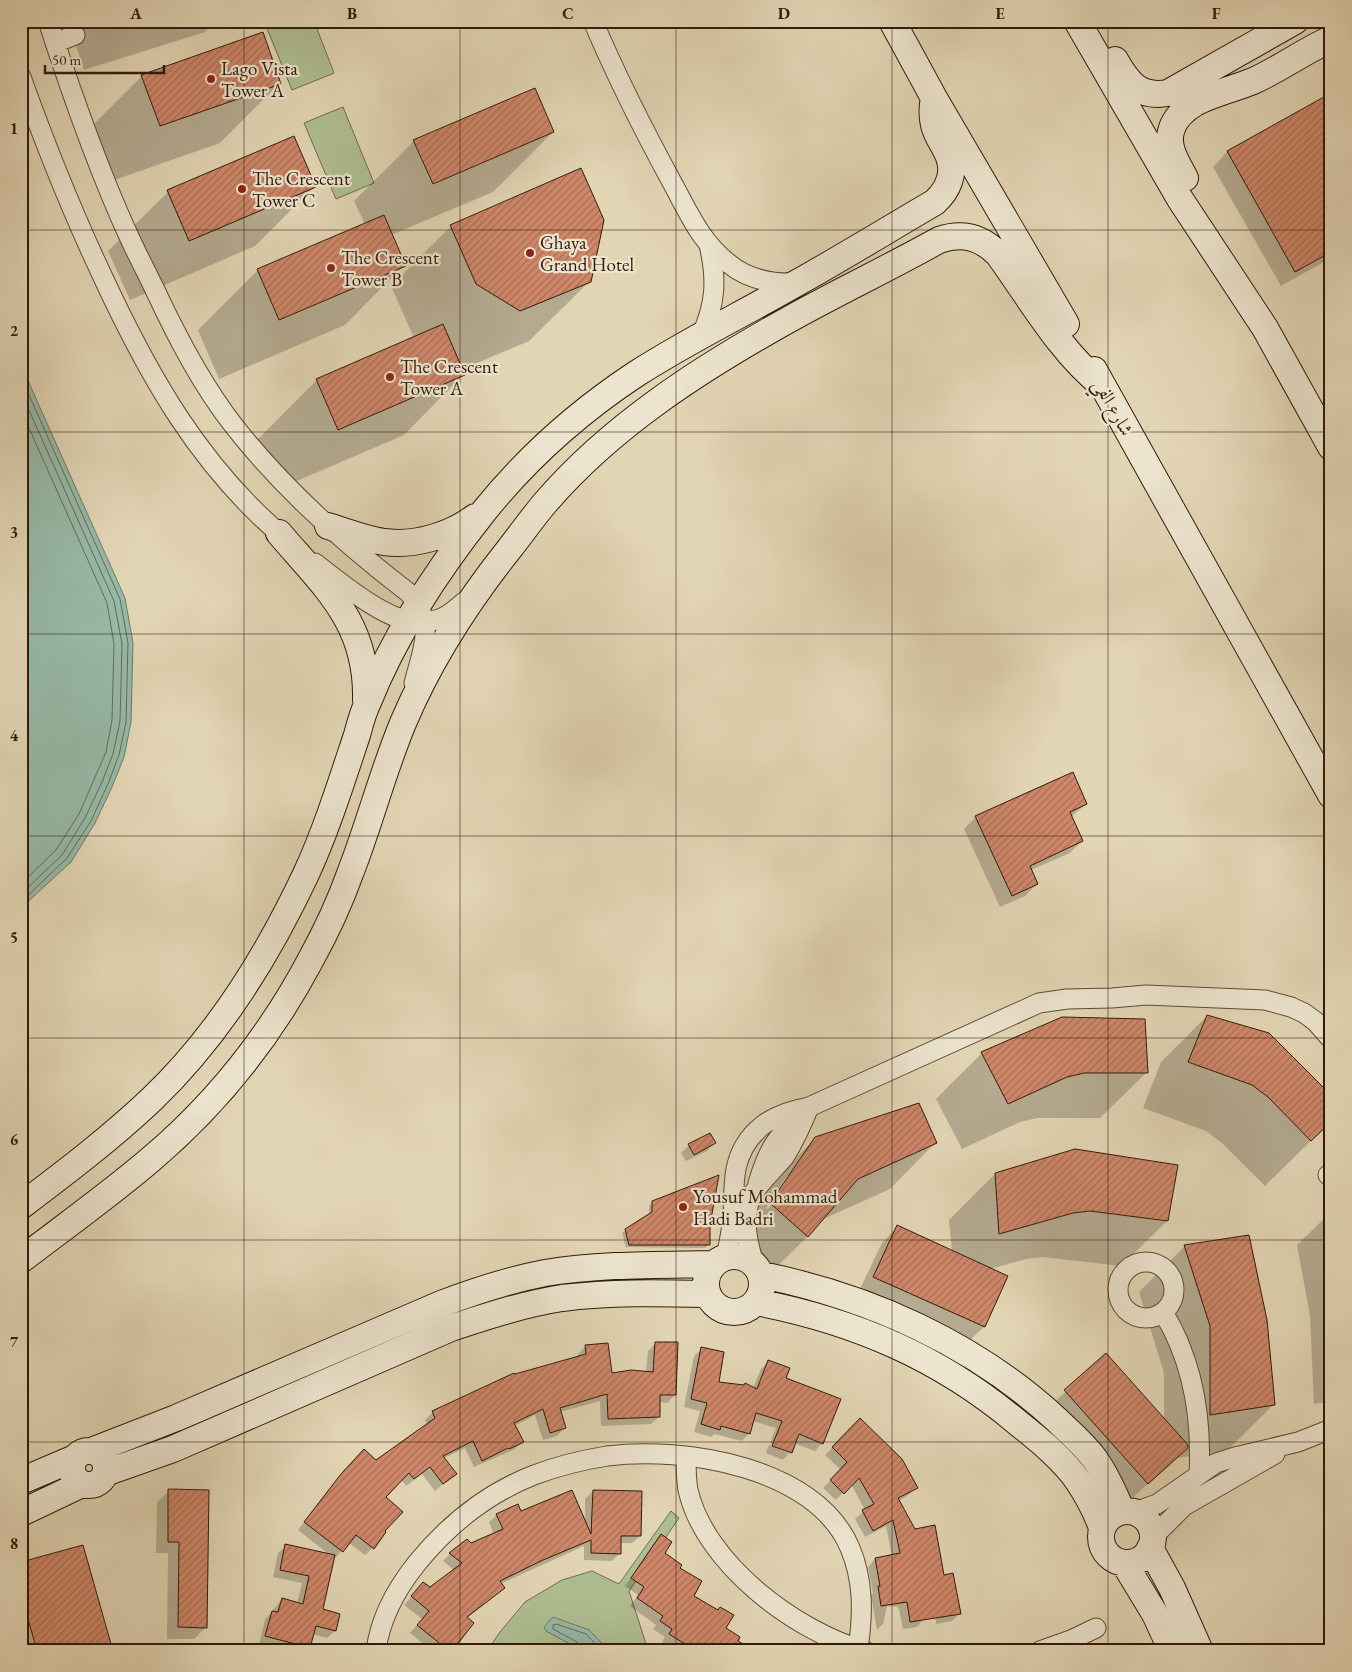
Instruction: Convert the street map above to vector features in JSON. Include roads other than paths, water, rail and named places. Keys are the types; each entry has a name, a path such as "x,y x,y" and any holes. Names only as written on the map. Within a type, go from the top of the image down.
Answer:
{"street":[{"path":"48,21 85,127 127,231 178,338 206,385 233,425 281,481 328,526 409,593 424,642 404,721"},
{"path":"593,21 618,79 646,136 698,230 729,265 748,276 768,282 797,283"},
{"name":"شارع الفي","path":"892,21 934,98 1103,386 1331,795"},
{"path":"1078,21 1160,165 1265,328 1331,447"},
{"path":"1092,21 1129,82 1144,92 1160,94 1175,90 1295,21"},
{"path":"55,43 75,35"},
{"path":"1201,231 1194,201 1171,148 1170,134 1175,122 1186,109 1204,98 1253,81 1331,39"},
{"path":"21,77 58,177 85,240 114,302 162,394 204,454 252,508 279,534 336,600 354,630 364,666 366,705"},
{"path":"21,1206 153,1098 208,1037 245,986 277,930 307,871 366,705 390,652 416,616 457,546 487,507 548,444 598,402 636,374 797,283 935,202 943,195 950,181 951,166 949,156 934,126 934,98"},
{"path":"21,1260 120,1198 152,1158 189,1124 255,1048 284,1006 332,918 351,872 384,772 404,721 452,627 474,595 544,504 576,470 609,440 669,394 753,340 939,240 960,235 981,240 998,254 1069,354 1103,386"},
{"path":"701,336 708,322 714,291 715,276 709,244"},
{"path":"328,526 382,542 399,543 435,537 454,530 471,520 487,507"},
{"path":"279,534 328,573 370,602 398,618 416,616 439,619 449,615 474,595"},
{"path":"810,1107 788,1151 756,1189 751,1198 746,1218 748,1238 762,1289 756,1302 744,1310 730,1312 716,1306 708,1294 706,1278 719,1261 733,1216 736,1170 743,1149 753,1134 768,1121 792,1110 810,1107 1039,1003 1066,999 1164,995 1265,1000 1291,1007 1304,1013 1314,1021 1331,1041"},
{"path":"756,1189 766,1156 780,1135 810,1107"},
{"path":"743,1149 766,1156"},
{"path":"21,1481 484,1288 544,1273 615,1266 719,1261 741,1256 758,1269 864,1303 929,1331 989,1368 1046,1410 1096,1460 1112,1487 1120,1517"},
{"path":"21,1513 82,1484 98,1482 105,1473 173,1449 451,1328 487,1316 552,1300 599,1294 637,1292 708,1294"},
{"path":"756,1302 823,1317 879,1338 917,1355 976,1390 1029,1431 1077,1479 1094,1507 1120,1517 1146,1519 1150,1524 1152,1542 1200,1651"},
{"path":"1163,1312 1178,1338 1189,1368 1198,1412 1199,1474"},
{"path":"1298,1442 1184,1506 1152,1542 1140,1560 1124,1563 1116,1560 1105,1550 1102,1543 1120,1517 1150,1507 1216,1463 1298,1442 1324,1432"},
{"path":"1210,1491 1221,1495 1232,1492 1301,1450 1324,1432"},
{"path":"1199,1445 1216,1463 1227,1481"},
{"path":"82,1484 73,1475 72,1469 83,1454 96,1452 104,1461 105,1473"},
{"path":"376,1651 378,1638 396,1592 411,1571 427,1550 446,1532 486,1500 533,1476 582,1460 634,1454 686,1456 724,1462 761,1473 796,1490 812,1501 840,1530 850,1548 859,1580 862,1608 861,1650 819,1633 782,1611 754,1588 734,1568 711,1541 697,1517 688,1491 686,1456"},
{"path":"1124,1563 1155,1614 1172,1651"},
{"path":"1040,1651 1071,1640 1096,1628"}],"water":[{"path":"21,365 125,598 133,643 131,722 124,757 112,787 95,823 71,862 21,908"},
{"path":"553,1617 589,1630 609,1651 576,1651 574,1646 546,1631 544,1627"}],"place":[{"name":"Lago Vista Tower A","path":"211,79"},
{"name":"The Crescent Tower C","path":"242,189"},
{"name":"Ghaya Grand Hotel","path":"530,253"},
{"name":"The Crescent Tower B","path":"331,268"},
{"name":"The Crescent Tower A","path":"390,377"},
{"name":"Yousuf Mohammad Hadi Badri","path":"683,1207"}]}
